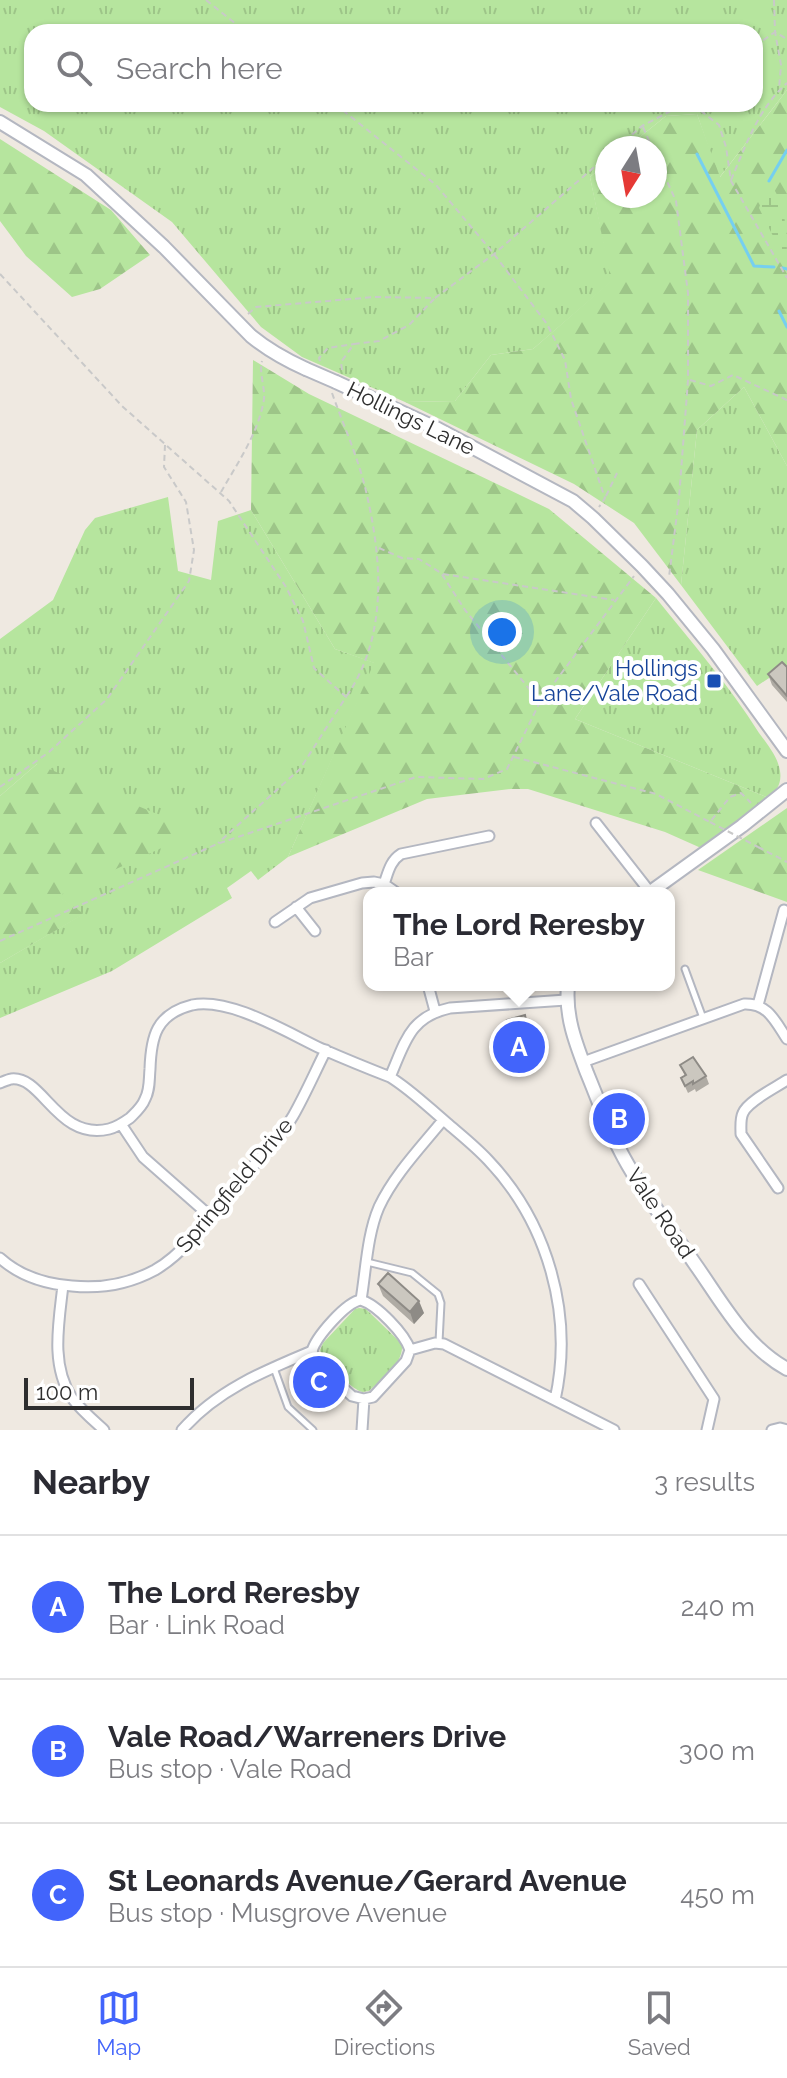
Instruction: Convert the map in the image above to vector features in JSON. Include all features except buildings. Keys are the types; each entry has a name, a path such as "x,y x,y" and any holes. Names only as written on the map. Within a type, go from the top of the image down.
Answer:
{"street":[{"name":"Hollings Lane","path":"0,122 86,175 266,348 289,362 438,429 573,501 668,594 713,649 787,751"},
{"path":"658,887 787,790"},
{"path":"596,823 645,887"},
{"path":"384,884 391,865 401,854 489,836"},
{"path":"275,922 319,894 362,883 374,882 388,887"},
{"path":"296,907 315,931"},
{"path":"758,1005 784,910"},
{"path":"430,991 435,1011"},
{"name":"Vale Road","path":"567,991 573,1037 625,1159 738,1325 764,1353 787,1369"},
{"path":"390,1077 407,1037 416,1024 435,1011 566,1000"},
{"path":"0,1083 11,1079 21,1080 72,1125 83,1129 96,1131 121,1124 140,1108 146,1098 152,1039 160,1025 179,1010 209,1004 241,1011 390,1077 411,1091 488,1159 530,1220 546,1254 557,1298 561,1334 555,1400"},
{"path":"583,1062 744,1004 758,1005 769,1012 787,1039"},
{"name":"Springfield Drive","path":"0,1258 30,1278 85,1287 109,1286 153,1271 176,1254 291,1118 326,1050"},
{"path":"778,1188 741,1134 740,1123 749,1105 787,1080"},
{"path":"361,1300 379,1208 406,1165 443,1120"},
{"path":"121,1124 143,1157 210,1216"},
{"path":"639,1284 714,1399 707,1430"},
{"path":"63,1285 58,1358 63,1378 71,1397 104,1430"},
{"path":"361,1300 371,1304 406,1339 410,1350 406,1361 373,1397 364,1399 352,1396 316,1363 312,1351 315,1342 351,1303 361,1300"},
{"path":"410,1350 444,1344 614,1430"},
{"path":"182,1430 225,1392 312,1351"},
{"path":"362,1430 364,1399"},
{"path":"772,1430 787,1430"}],"lane":[{"path":"685,969 703,1019"},
{"path":"367,1262 412,1273 438,1294 441,1303 439,1343"},
{"path":"274,1367 288,1407 313,1430"}],"path":[{"path":"206,0 236,24"},
{"path":"774,0 775,32 781,65 779,91"},
{"path":"775,32 787,39"},
{"path":"763,40 775,32"},
{"path":"731,181 758,119 787,83"},
{"path":"345,112 436,185 547,324 565,360 571,399 605,498"},
{"path":"631,136 642,126 669,112"},
{"path":"702,112 719,125 731,181 787,278"},
{"path":"642,126 647,136"},
{"path":"324,372 319,358 328,348 379,341 409,325 435,298 494,254 595,166"},
{"path":"667,181 676,201 688,293 688,380 668,594"},
{"path":"0,274 122,406 229,501 286,587 303,621 314,668 346,697"},
{"path":"239,323 256,307 375,297 435,298"},
{"path":"217,844 300,769 357,680 370,652 378,606 377,547 364,485 336,384 341,362 354,344"},
{"path":"220,493 258,422 264,396 261,367 266,348"},
{"path":"688,380 711,386 733,375 787,400"},
{"path":"0,787 49,752 107,699 189,581 194,550 186,502 164,467 165,444"},
{"path":"593,518 617,473"},
{"path":"377,547 402,558 419,559 441,573 616,601"},
{"path":"0,941 217,844 416,777 483,779 507,769 540,702 642,566"},
{"path":"441,573 465,610 540,702"},
{"path":"513,757 656,794 787,862"},
{"path":"710,822 730,797 741,793 760,812"}],"green space":[{"path":"0,0 787,0 787,90 719,178 697,114 666,116 641,136 595,136 595,173 590,177 612,281 533,349 491,355 455,401 405,402 302,357 261,327 172,222 44,131 0,107"},
{"path":"787,90 787,466 744,387 697,430 681,585 634,523 574,484 405,402 455,401 491,355 533,349 611,281 596,208 667,208 667,136 641,136 666,116 697,114 720,177"},
{"path":"0,139 111,210 150,255 100,289 72,297 26,256 0,221"},
{"path":"595,173 595,202 590,177"},
{"path":"769,181 783,210 787,264 759,208 762,184"},
{"path":"253,360 309,394 549,509 656,598 575,719 769,798 701,848 665,832 528,789 511,789 427,799 288,857 374,663 335,649 251,510"},
{"path":"744,387 787,466 787,666 757,686 681,585 697,430"},
{"path":"168,497 178,571 211,580 218,521 251,510 335,649 375,663 288,857 258,880 251,871 227,888 232,898 112,971 0,1018 0,963 83,914 57,896 37,764 0,796 0,639 53,600 85,530 95,518"},
{"path":"656,598 723,681 775,756 780,779 777,789 769,798 575,719"},
{"path":"37,764 198,831 58,896 84,914 0,963 0,796"},
{"path":"787,808 787,902 698,870"},
{"path":"359,1308 366,1309 402,1344 400,1358 391,1370 364,1392 341,1377 320,1350 323,1343"}],"waterway":[{"path":"769,181 787,150"},
{"path":"697,154 754,266 774,267"},
{"path":"783,268 787,269"},
{"path":"779,311 787,327"}],"place":[{"name":"Hollings Lane/Vale Road","path":"714,681"},
{"name":"The Lord Reresby","path":"519,1047"},
{"name":"Vale Road/Warreners Drive","path":"619,1119"},
{"name":"St Leonards Avenue/Gerard Avenue","path":"319,1382"}]}
